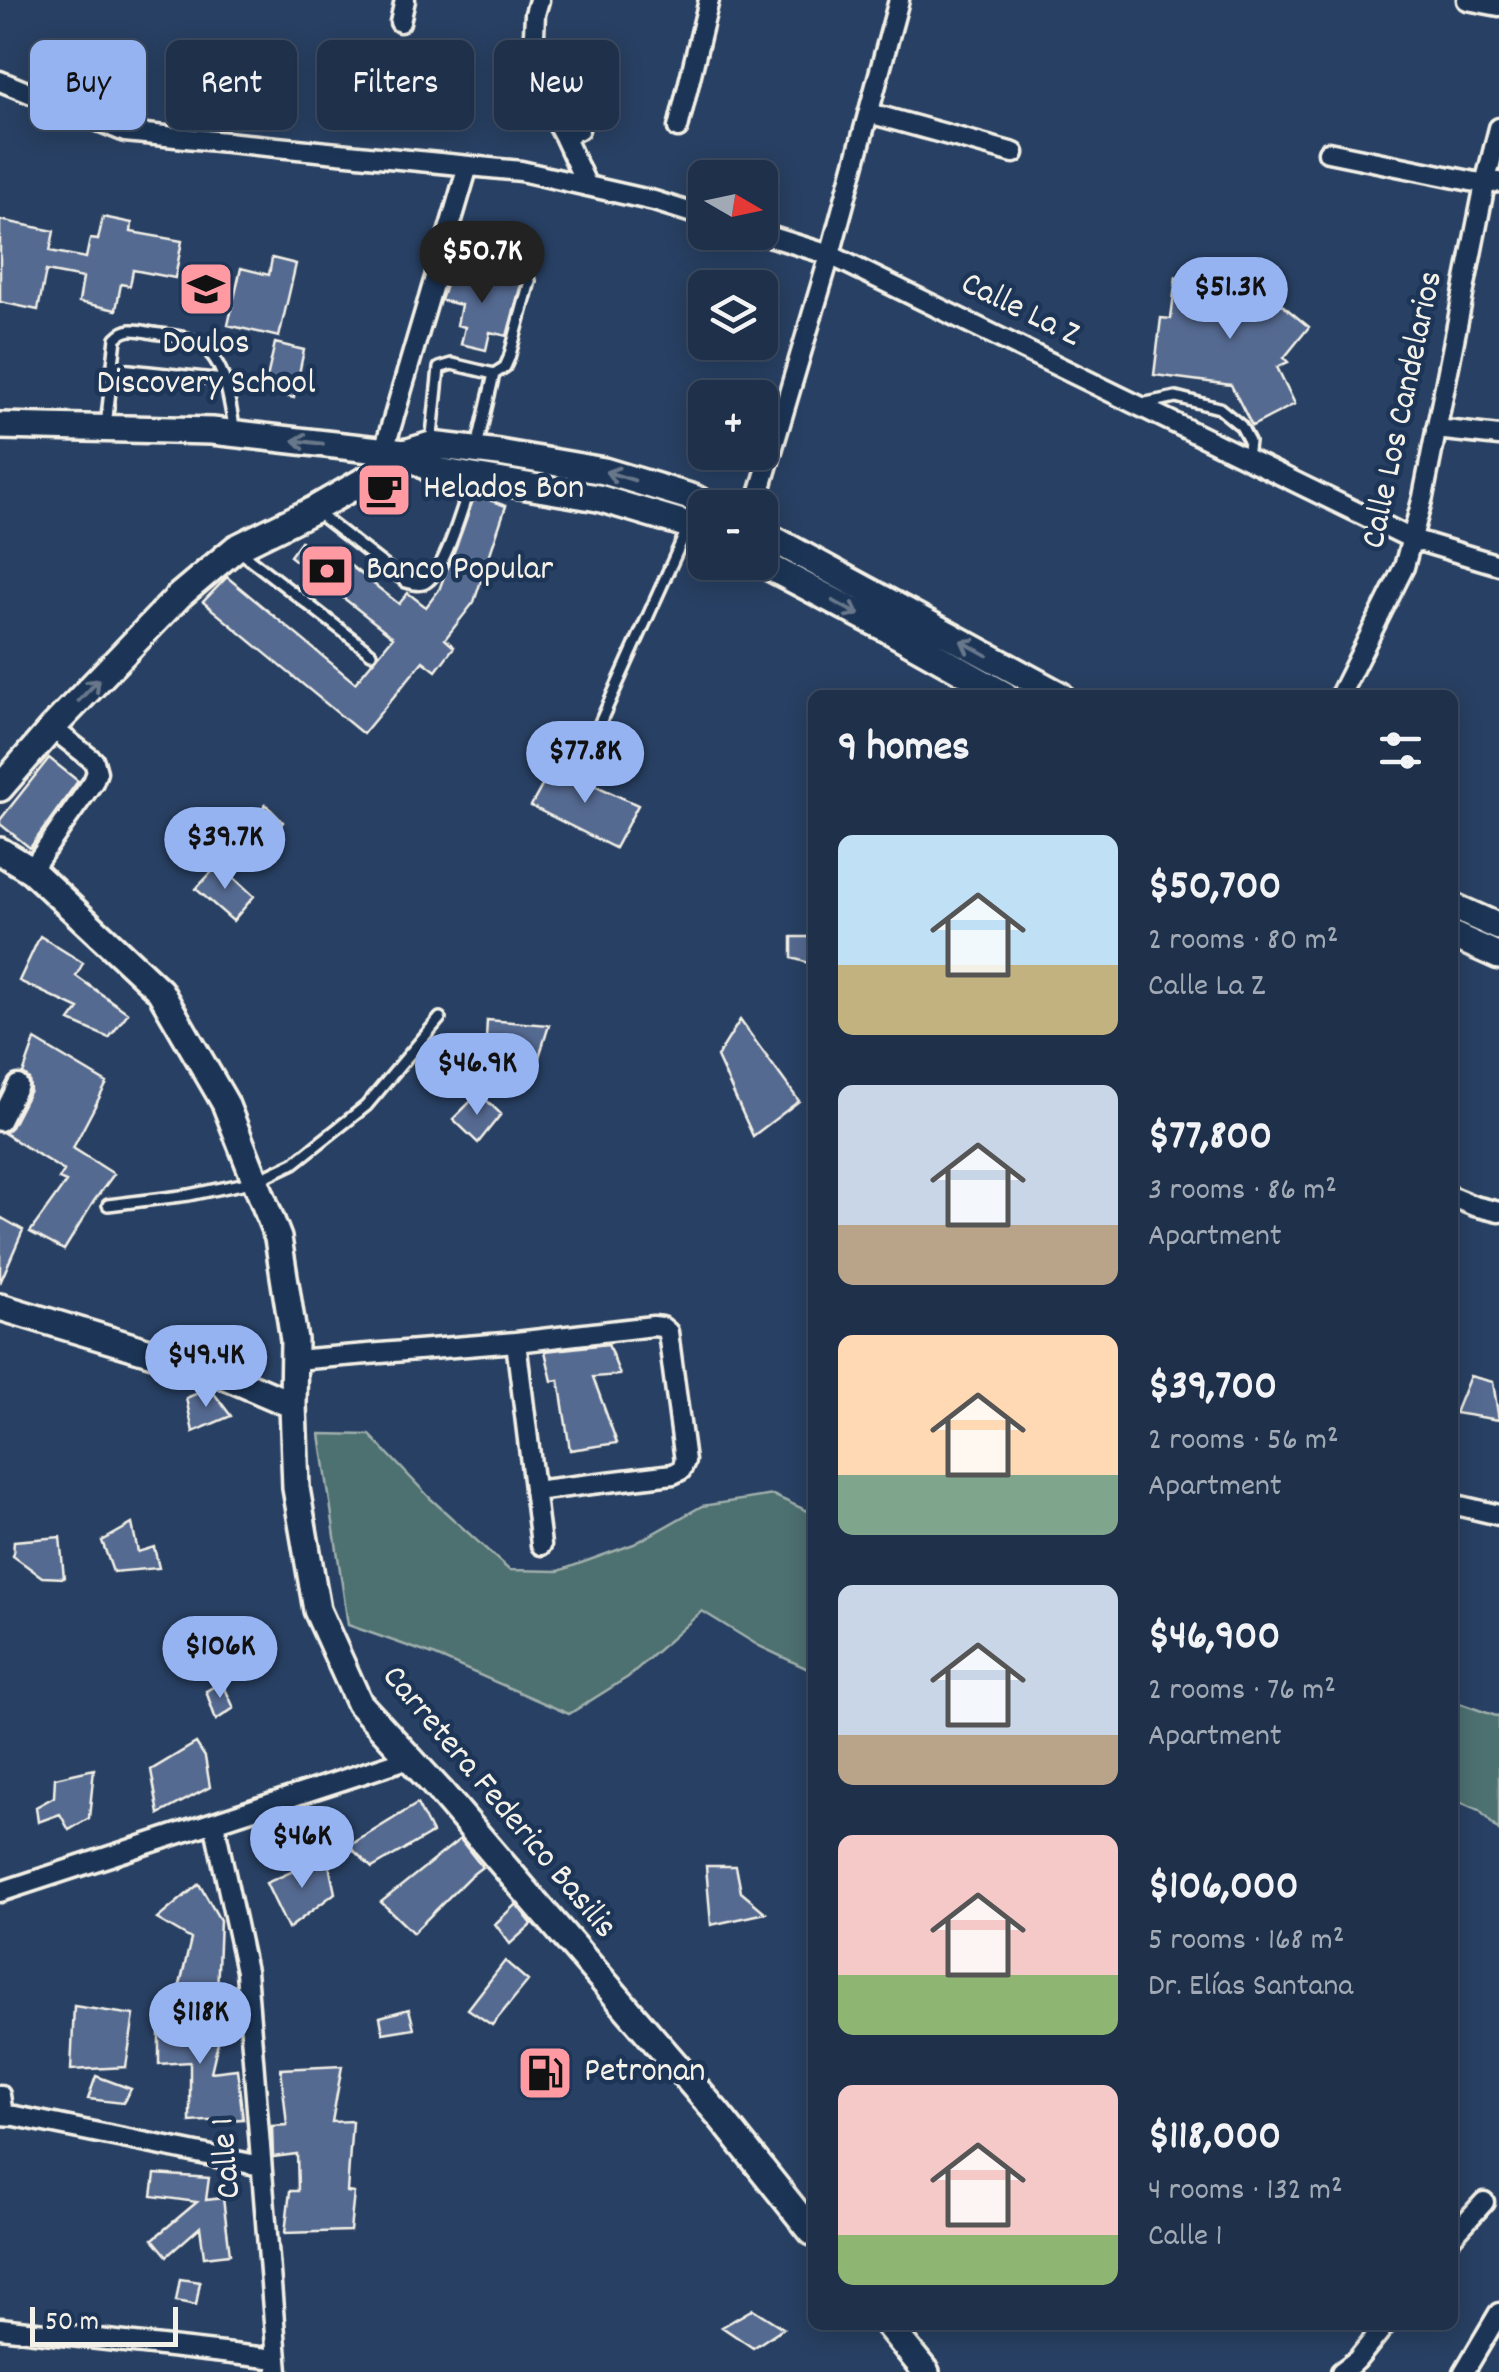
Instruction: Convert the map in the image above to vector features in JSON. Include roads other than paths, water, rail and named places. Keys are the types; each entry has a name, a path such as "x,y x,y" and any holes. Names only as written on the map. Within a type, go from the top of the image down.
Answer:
{"street":[{"path":"400,22 406,0"},
{"path":"534,40 538,0"},
{"path":"678,128 709,0"},
{"path":"760,490 900,0"},
{"path":"1467,0 1499,6"},
{"path":"0,80 125,132 520,172 688,212"},
{"path":"869,113 1014,153"},
{"name":"Calle Los Candelarios","path":"1342,690 1404,567 1492,183 1499,128"},
{"path":"561,130 586,186"},
{"path":"564,136 575,130"},
{"path":"1328,152 1492,183"},
{"path":"0,788 52,728 180,596 236,548 384,470 394,452 468,166"},
{"name":"Calle La Z","path":"778,239 830,255 1412,538 1499,566"},
{"path":"0,426 236,433 394,452 431,445 604,471 688,498"},
{"path":"1436,429 1499,436"},
{"path":"394,452 432,470 598,498 688,527"},
{"path":"778,543 1008,687"},
{"path":"778,571 1008,687"},
{"path":"30,870 94,782 97,772 94,761 52,728"},
{"name":"Carretera Federico Basilis","path":"0,851 30,870 160,991 225,1104 278,1238 294,1340 296,1488 317,1610 359,1703 718,2114 808,2227"},
{"path":"1458,909 1499,928"},
{"path":"1458,938 1499,956"},
{"path":"0,1121 18,1085"},
{"path":"1458,1199 1499,1212"},
{"path":"0,1306 216,1372 293,1404"},
{"path":"294,1360 662,1327 668,1332 682,1470 534,1491"},
{"path":"516,1342 541,1545"},
{"path":"1458,1505 1499,1515"},
{"path":"0,1892 410,1758"},
{"name":"Calle 1","path":"214,1822 246,1971 278,2365"},
{"path":"0,2095 1,2115 262,2166"},
{"path":"1458,2230 1484,2202"},
{"path":"1464,2372 1499,2313"},
{"path":"0,2328 278,2365"},
{"path":"891,2330 915,2367"},
{"path":"1341,2372 1381,2330"}],"lane":[{"path":"431,445 439,368 452,364 494,374 504,368 530,288 523,275 467,262"},
{"path":"106,427 116,338 132,329 190,339 218,360 236,433"},
{"path":"111,368 224,380"},
{"path":"477,450 494,374"},
{"path":"1137,405 1176,398 1218,408 1241,426 1249,441 1247,458"},
{"path":"313,510 406,582 420,585 429,581 446,553 473,477"},
{"path":"236,548 371,653"},
{"path":"582,764 688,548"},
{"path":"108,1204 189,1195 256,1182 294,1163 366,1106 440,1018"}],"place":[{"name":"Doulos Discovery School","path":"206,289"},
{"name":"Helados Bon","path":"384,490"},
{"name":"Banco Popular","path":"327,571"},
{"name":"Petronan","path":"545,2073"}]}
